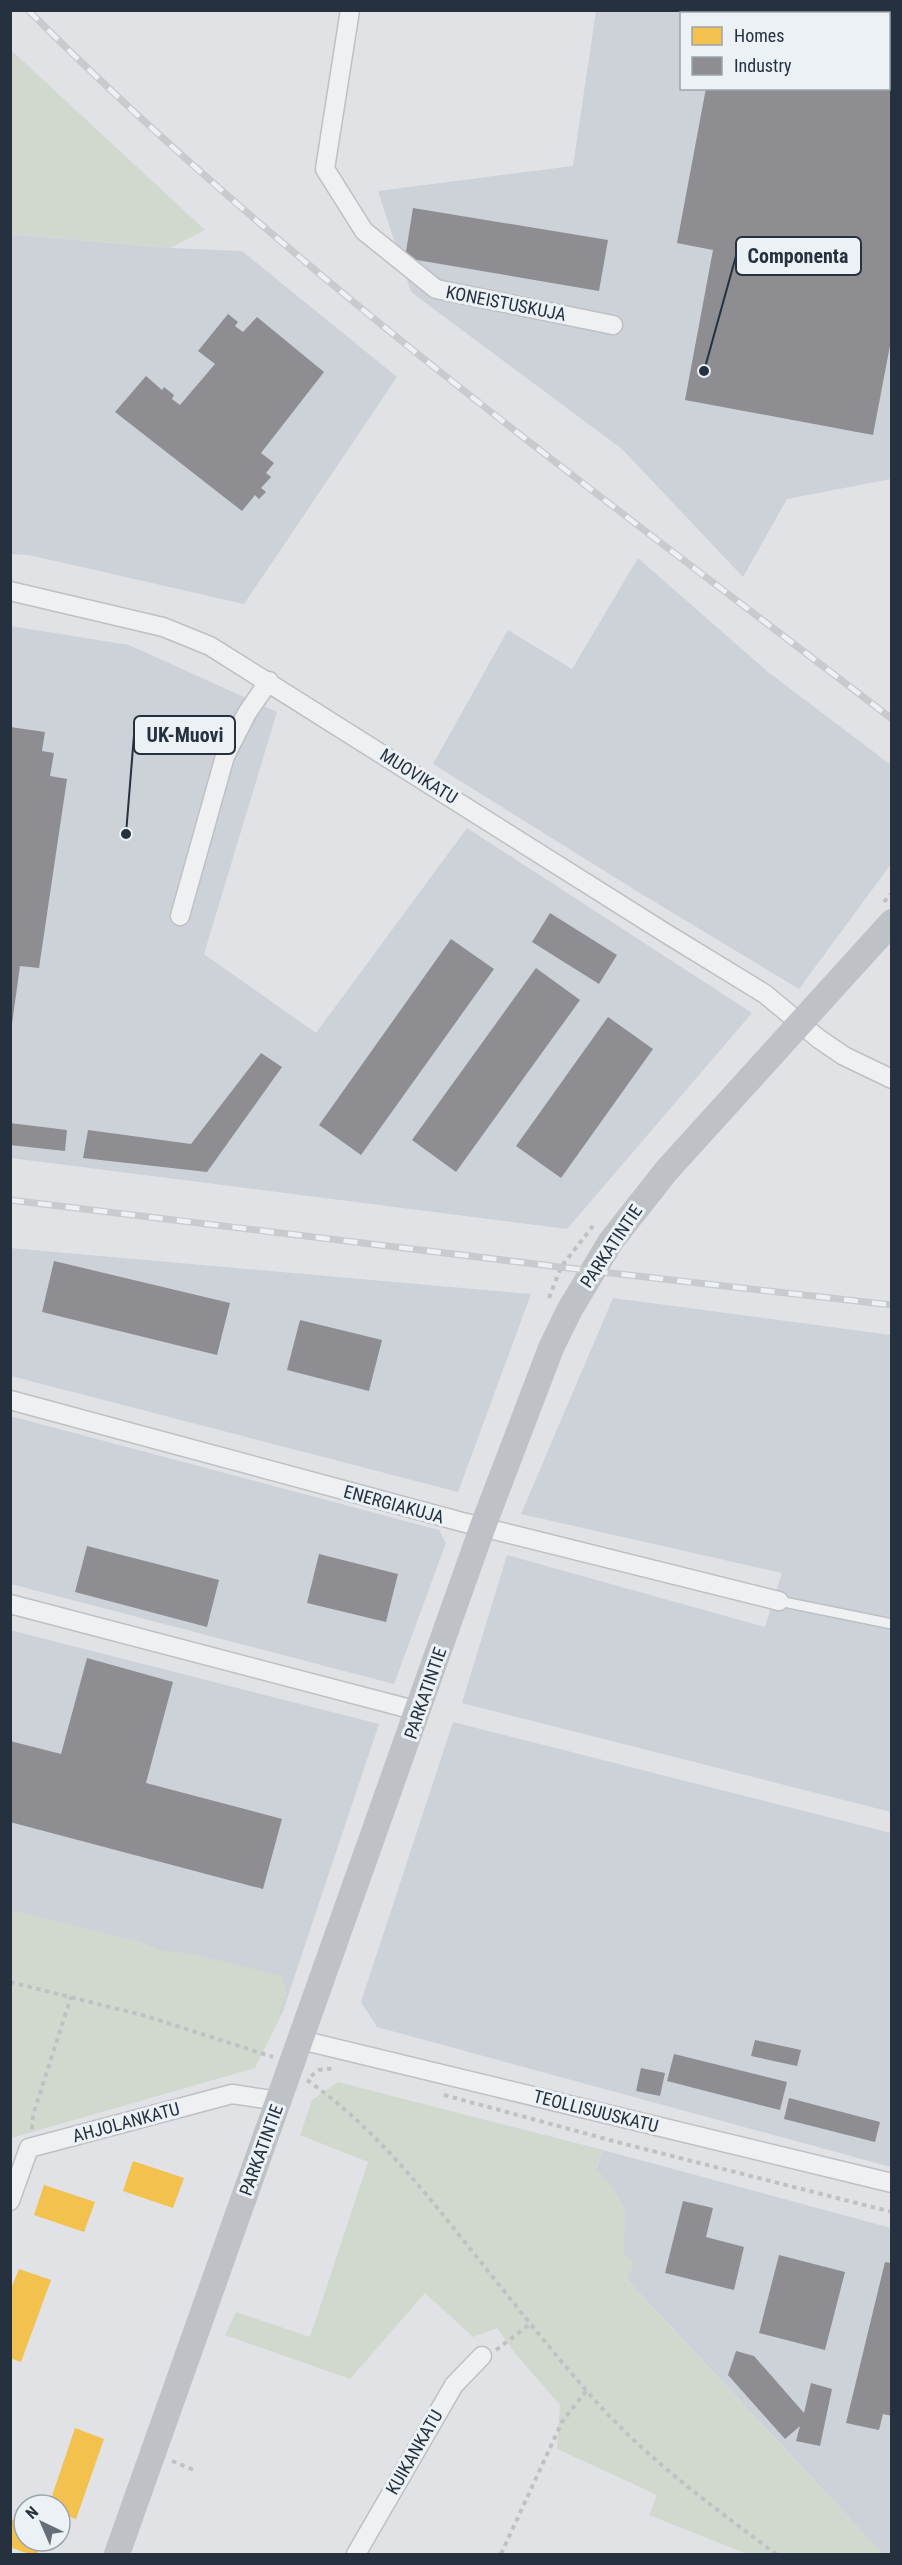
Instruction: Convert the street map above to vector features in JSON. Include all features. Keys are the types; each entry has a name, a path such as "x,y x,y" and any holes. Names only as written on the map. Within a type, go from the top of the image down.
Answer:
{"street":[{"name":"KONEISTUSKUJA","path":"350,10 325,170 364,231 436,289 613,325"},
{"name":"MUOVIKATU","path":"10,591 162,627 210,646 667,934 737,975 844,1056 891,1079"},
{"path":"180,916 225,756 247,712 268,681"},
{"name":"PARKATINTIE","path":"117,2554 483,1526 551,1348 570,1309 611,1241 667,1170 891,922"},
{"name":"ENERGIAKUJA","path":"10,1400 462,1522 778,1601"},
{"path":"10,1604 418,1711"},
{"name":"TEOLLISUUSKATU","path":"301,2040 891,2183"},
{"name":"AHJOLANKATU","path":"30,2148 232,2094 279,2101"},
{"path":"10,2201 30,2148"},
{"name":"KUIKANKATU","path":"356,2554 453,2385 482,2356"}],"lane":[{"path":"778,1601 891,1624"}],"path":[{"path":"10,1982 146,2016 276,2059"},
{"path":"30,2148 33,2115 71,1997"},
{"path":"339,2067 319,2070 307,2079 343,2105 410,2173 586,2391 641,2448 685,2486 776,2554"},
{"path":"444,2095 629,2145 891,2211"},
{"path":"482,2356 502,2348 530,2324"},
{"path":"501,2554 562,2422 586,2391"},
{"path":"171,2460 194,2470"}],"shaded area":[{"path":"596,11 891,11 891,479 787,499 743,577 622,449 411,292 378,191 573,166"},
{"path":"10,50 205,230 170,248 11,234"},
{"path":"10,234 170,248 242,251 397,377 244,604 29,555 11,554"},
{"path":"638,558 768,672 891,765 891,864 799,989 433,764 508,630 572,669"},
{"path":"10,626 129,645 277,712 204,954 316,1033 467,828 752,1013 567,1229 11,1158"},
{"path":"10,1248 531,1294 458,1492 11,1376"},
{"path":"613,1298 891,1335 891,1812 462,1703 507,1555 765,1627 782,1573 521,1514"},
{"path":"10,1416 439,1530 446,1543 394,1684 11,1584"},
{"path":"10,1630 379,1724 282,2014 11,1951"},
{"path":"453,1722 891,1833 891,2167 377,2027 361,2002"},
{"path":"11,1910 134,1940 160,1950 192,1954 282,1976 287,1994 279,2013 282,2014 255,2068 11,2138"},
{"path":"338,2082 603,2150 596,2168 612,2186 625,2209 624,2253 634,2262 627,2280 883,2554 747,2554 649,2515 657,2495 557,2449 560,2405 514,2352 497,2328 473,2337 425,2293 350,2379 225,2335 236,2312 310,2337 368,2162 300,2135 312,2100"},
{"path":"603,2150 891,2228 891,2554 883,2554 576,2225"}],"building: Homes":[{"path":"133,2161 184,2178 173,2208 123,2191"},
{"path":"44,2185 95,2202 84,2232 34,2215"},
{"path":"19,2269 51,2280 21,2362 10,2358 10,2291"},
{"path":"75,2428 104,2439 76,2519 72,2518 72,2493 53,2493"},
{"path":"10,2519 12,2520 12,2548 10,2547"}],"building: Industry":[{"path":"721,10 892,10 892,335 873,435 685,400 713,250 677,243 706,90 890,90 890,12 721,12"},
{"path":"413,208 608,240 599,291 405,258"},
{"path":"228,314 238,322 235,326 243,332 257,317 324,372 261,453 274,463 266,473 271,477 261,488 266,492 259,499 255,495 242,511 115,412 146,376 162,390 164,387 174,395 172,399 180,405 215,364 198,351"},
{"path":"10,727 45,732 42,751 54,753 50,776 67,779 39,968 20,966 12,1024"},
{"path":"550,913 617,955 599,984 532,942"},
{"path":"451,939 494,969 361,1155 319,1125"},
{"path":"536,968 580,1000 456,1172 412,1140"},
{"path":"608,1017 653,1049 561,1178 516,1146"},
{"path":"261,1053 282,1067 207,1172 83,1158 88,1130 191,1144"},
{"path":"10,1123 67,1130 65,1151 10,1145"},
{"path":"54,1261 230,1303 217,1355 42,1312"},
{"path":"300,1320 382,1340 369,1391 287,1370"},
{"path":"87,1546 219,1580 207,1627 75,1592"},
{"path":"319,1554 398,1574 386,1622 307,1603"},
{"path":"87,1658 173,1682 146,1783 282,1819 263,1889 10,1822 10,1741 61,1754"},
{"path":"755,2040 801,2050 797,2066 751,2056"},
{"path":"674,2054 787,2082 780,2110 667,2081"},
{"path":"641,2068 665,2073 660,2096 636,2091"},
{"path":"789,2098 880,2122 875,2142 784,2119"},
{"path":"683,2201 713,2208 706,2237 744,2247 734,2290 665,2273"},
{"path":"779,2255 845,2272 825,2350 759,2333"},
{"path":"885,2262 892,2263 892,2416 883,2414 879,2430 846,2423"},
{"path":"736,2351 754,2356 804,2413 811,2383 832,2389 820,2446 796,2441 800,2426 785,2439 728,2375"}],"railway":[{"path":"28,10 129,107 233,200 340,290 559,465 892,719"},
{"path":"10,1200 892,1305"}],"place":[{"name":"Componenta","path":"704,371"},
{"name":"UK-Muovi","path":"126,834"}]}
